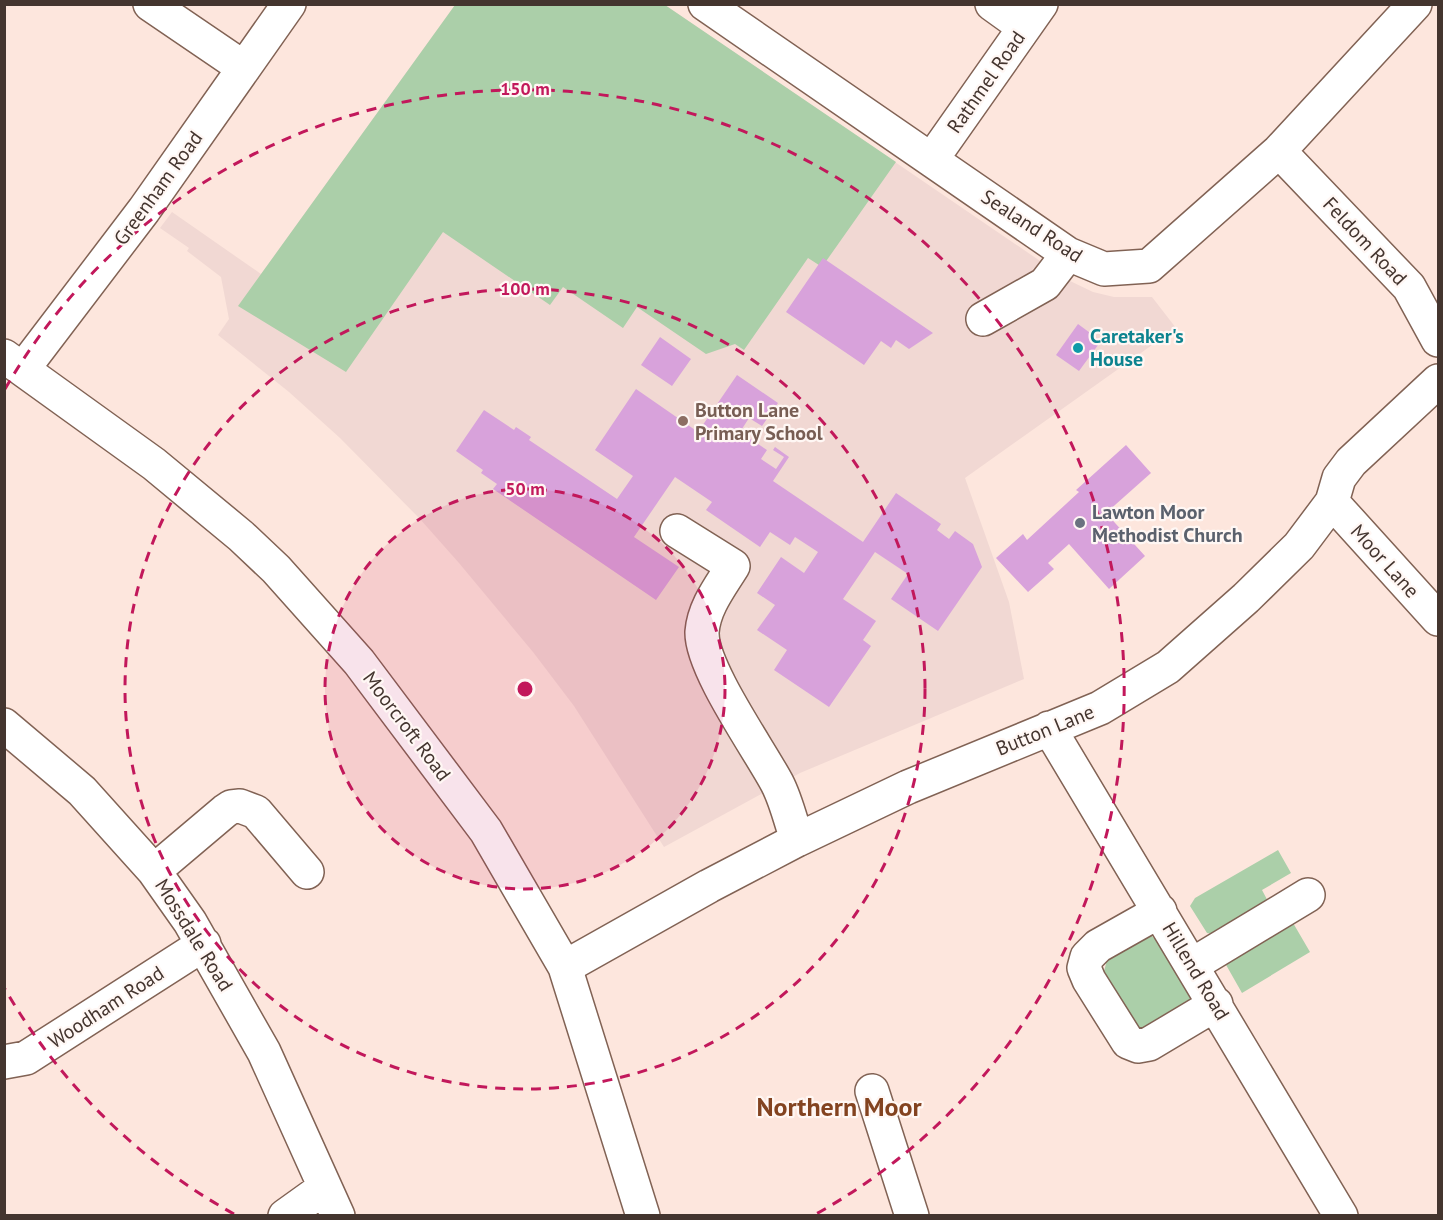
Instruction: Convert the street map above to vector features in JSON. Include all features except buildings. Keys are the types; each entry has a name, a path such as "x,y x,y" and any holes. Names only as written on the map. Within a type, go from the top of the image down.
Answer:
{"street":[{"path":"150,4 244,68"},
{"name":"Greenham Road","path":"14,363 144,210 289,4"},
{"name":"Sealand Road","path":"705,4 1068,254 1104,269 1149,266 1279,151 1415,4"},
{"path":"992,4 1033,16"},
{"name":"Rathmel Road","path":"932,159 1033,16"},
{"name":"Feldom Road","path":"1279,151 1409,287 1438,340"},
{"path":"983,319 1045,284 1068,254"},
{"name":"Moorcroft Road","path":"14,363 154,464 241,536 284,578 359,662 486,831 565,967 643,1215"},
{"name":"Button Lane","path":"565,967 709,885 797,840 908,787 1100,708 1168,667 1246,598 1299,546 1332,502 1339,478 1352,462 1438,381"},
{"name":"Moor Lane","path":"1332,502 1438,620"},
{"path":"677,531 733,566 710,602 705,618 702,634 707,659 747,734 778,785 797,840"},
{"name":"Mossdale Road","path":"4,725 82,791 154,871 204,944 264,1052 331,1202"},
{"name":"Hillend Road","path":"1049,728 1341,1215"},
{"path":"154,871 225,811 231,807 240,806 256,812 307,873"},
{"path":"1192,965 1308,895"},
{"path":"1160,912 1098,946 1087,957 1084,968 1089,980 1128,1042 1138,1046 1149,1044 1216,1004"},
{"name":"Woodham Road","path":"4,1062 26,1058 204,944"},
{"path":"872,1091 912,1215"},
{"path":"285,1215 331,1202"}],"shaded area":[{"name":"Button Lane Primary School","path":"455,5 665,5 1068,280 1093,292 1114,297 1152,297 1176,328 965,478 1009,602 1024,679 800,773 664,847 574,706 533,652 459,563 420,519 340,438 289,392 218,335 229,319 221,277 187,251 189,248 160,228 172,212 261,274"}],"green space":[{"path":"455,5 665,5 896,162 822,267 808,258 744,350 735,344 706,354 637,307 623,328 563,287 550,305 443,232 346,372 238,306"},
{"path":"1278,850 1291,873 1262,890 1271,907 1222,936 1207,933 1190,906 1195,898"},
{"path":"1289,916 1310,952 1242,993 1221,956"},
{"path":"1151,935 1157,941 1198,1011 1142,1034 1103,975 1107,960"}],"place":[{"name":"Caretaker's House","path":"1078,348"},
{"name":"Button Lane Primary School","path":"683,421"},
{"name":"Lawton Moor Methodist Church","path":"1080,523"}],"district":[{"name":"Northern Moor","path":"839,1106"}]}
